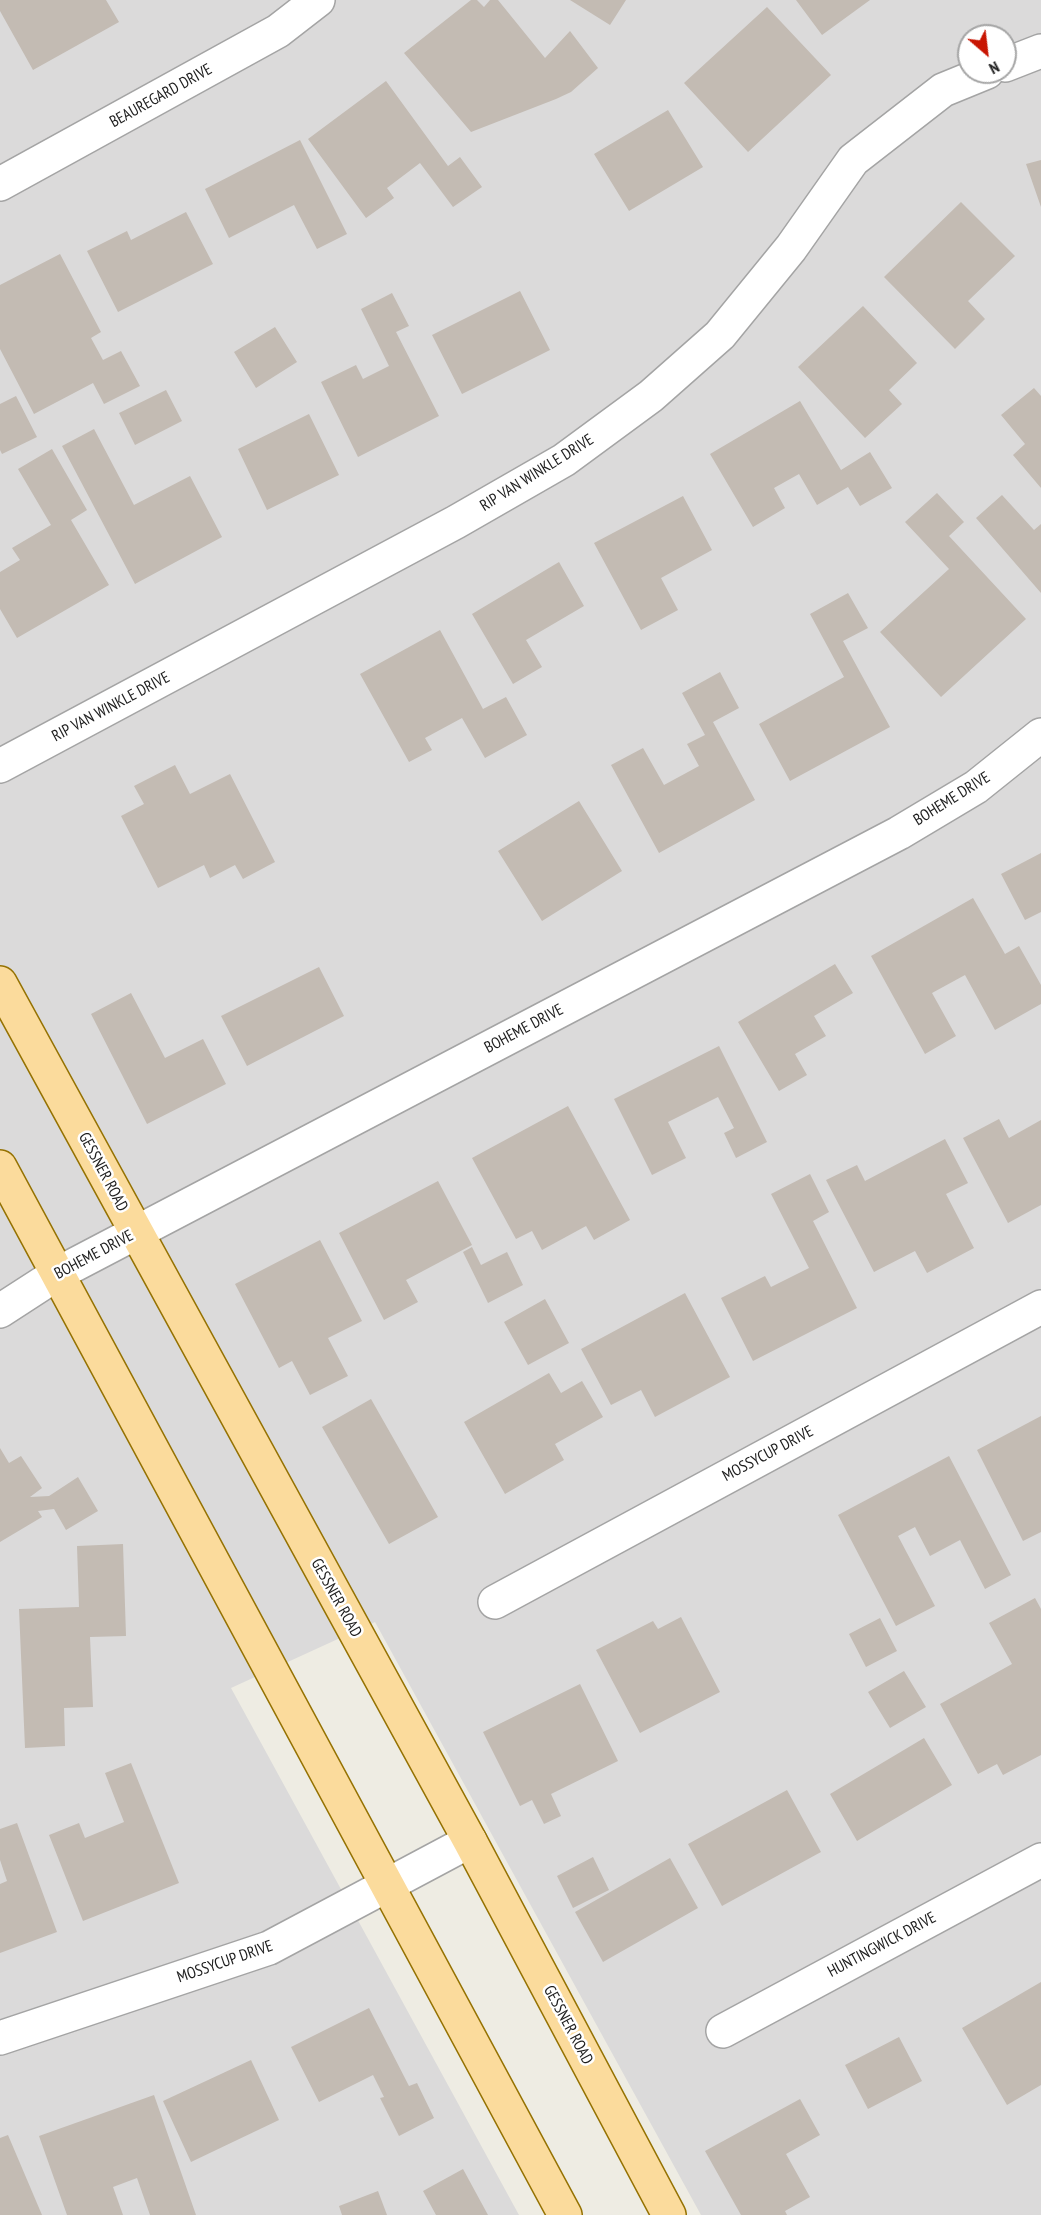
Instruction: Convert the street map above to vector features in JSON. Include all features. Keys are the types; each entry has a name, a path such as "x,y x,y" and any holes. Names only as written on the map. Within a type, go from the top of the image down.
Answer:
{"main road":[{"name":"GESSNER ROAD","path":"0,983 470,1841 669,2215"},
{"path":"0,1167 565,2215"}],"street":[{"name":"BEAUREGARD DRIVE","path":"0,184 278,31 318,0"},
{"path":"1017,60 1041,51"},
{"name":"RIP VAN WINKLE DRIVE","path":"0,766 456,522 564,460 651,396 720,335 791,248 853,160 943,90 958,84"},
{"name":"BOHEME DRIVE","path":"0,1311 57,1274 898,833 976,787 1041,735"},
{"name":"MOSSYCUP DRIVE","path":"495,1602 1041,1307"},
{"name":"MOSSYCUP DRIVE","path":"0,2038 269,1948 470,1841"},
{"name":"HUNTINGWICK DRIVE","path":"723,2031 1041,1860"}],"shaded area":[{"path":"0,0 1041,0 1041,2215 701,2215 375,1622 231,1688 519,2215 0,2215"}],"building":[{"path":"0,0 106,0 119,22 33,70 0,11"},
{"path":"471,0 477,0 484,7 490,0 498,0 545,58 570,31 598,68 571,92 471,132 404,53"},
{"path":"570,0 626,0 610,25"},
{"path":"796,0 870,0 822,35"},
{"path":"767,7 831,75 748,152 684,83"},
{"path":"386,81 448,166 460,157 482,187 453,207 420,163 387,188 394,198 366,218 308,139"},
{"path":"668,110 703,167 629,211 594,154"},
{"path":"300,140 347,234 317,249 294,205 229,238 205,189"},
{"path":"1041,160 1041,207 1026,164"},
{"path":"961,202 1015,256 968,301 985,319 955,349 884,277"},
{"path":"186,212 213,264 118,312 87,251 127,231 131,240"},
{"path":"60,254 101,332 91,338 103,360 121,351 140,386 104,404 93,383 34,414 0,349 0,285"},
{"path":"520,291 550,350 462,394 432,335"},
{"path":"392,293 409,326 396,332 439,416 358,457 321,382 356,365 363,379 389,366 361,309"},
{"path":"863,306 917,363 889,390 902,404 865,438 798,367"},
{"path":"275,327 297,362 256,388 234,352"},
{"path":"1034,388 1041,396 1041,488 1013,455 1025,444 1001,415"},
{"path":"166,390 182,421 135,445 119,413"},
{"path":"16,396 37,437 2,454 0,450 0,404"},
{"path":"800,401 841,470 870,452 892,488 860,506 848,487 817,505 799,474 774,488 785,508 753,527 710,454"},
{"path":"309,414 339,475 267,510 238,449"},
{"path":"94,429 134,505 190,476 222,537 135,584 62,446"},
{"path":"52,449 87,510 71,520 109,585 17,638 0,609 0,572 20,560 12,548 51,525 18,469"},
{"path":"937,493 964,522 949,536 1026,619 941,697 880,632 949,569 905,522"},
{"path":"1002,495 1034,530 1041,524 1041,593 976,518"},
{"path":"683,496 712,550 661,578 678,610 641,630 594,543"},
{"path":"559,562 584,606 526,640 542,667 513,684 472,614"},
{"path":"848,593 868,628 843,641 890,727 790,781 759,724 844,677 810,614"},
{"path":"440,630 483,709 506,697 527,735 485,758 462,718 425,738 432,750 409,762 360,674"},
{"path":"720,672 739,708 713,722 755,800 659,853 611,765 643,748 664,785 699,766 687,744 705,735 682,693"},
{"path":"175,765 190,794 230,774 275,862 243,879 235,865 210,878 204,865 158,888 121,816 144,804 134,786"},
{"path":"579,801 622,871 542,921 498,851"},
{"path":"1041,853 1041,912 1025,920 1001,874"},
{"path":"973,898 1005,954 1019,946 1041,985 1041,1004 995,1030 965,975 932,993 956,1036 925,1054 871,956"},
{"path":"835,964 853,993 814,1016 826,1036 795,1054 807,1075 779,1091 738,1022"},
{"path":"319,967 344,1016 247,1066 221,1016"},
{"path":"131,993 165,1058 203,1039 226,1084 147,1124 91,1014"},
{"path":"719,1046 767,1142 736,1158 724,1133 734,1128 718,1097 668,1122 686,1158 652,1175 614,1099"},
{"path":"568,1106 630,1220 594,1240 586,1226 542,1250 532,1231 516,1239 472,1158"},
{"path":"999,1119 1009,1138 1041,1120 1041,1205 1008,1223 963,1138"},
{"path":"945,1139 968,1183 946,1194 974,1248 927,1273 915,1251 874,1272 826,1180 857,1165 865,1181"},
{"path":"810,1174 829,1212 813,1221 857,1308 753,1361 721,1298 765,1276 771,1287 809,1268 771,1194"},
{"path":"438,1181 472,1245 406,1280 418,1302 384,1320 339,1233"},
{"path":"320,1240 362,1321 328,1338 348,1376 310,1395 292,1361 279,1368 235,1284"},
{"path":"472,1247 481,1265 507,1252 523,1285 488,1303 463,1252"},
{"path":"685,1293 730,1377 655,1417 641,1390 611,1405 581,1349"},
{"path":"545,1299 569,1343 528,1365 504,1322"},
{"path":"549,1373 561,1393 582,1381 603,1417 555,1444 564,1460 505,1494 464,1422"},
{"path":"371,1399 438,1517 389,1544 322,1427"},
{"path":"1041,1416 1041,1532 1023,1541 977,1450"},
{"path":"0,1448 9,1463 21,1456 42,1488 30,1497 49,1496 78,1477 98,1511 66,1530 54,1509 38,1511 42,1517 0,1542"},
{"path":"949,1456 1011,1575 985,1589 960,1540 930,1556 915,1527 898,1536 935,1606 896,1626 838,1515"},
{"path":"123,1544 126,1636 90,1637 93,1707 64,1708 65,1746 25,1748 19,1609 79,1607 77,1546"},
{"path":"1035,1598 1041,1609 1041,1755 1003,1775 997,1764 978,1774 940,1704 1012,1664 989,1623"},
{"path":"681,1617 720,1692 640,1733 596,1650 653,1621 658,1629"},
{"path":"880,1618 897,1651 866,1667 849,1634"},
{"path":"904,1671 926,1707 890,1728 868,1692"},
{"path":"580,1684 618,1761 551,1794 561,1816 544,1824 532,1800 520,1806 483,1732"},
{"path":"924,1738 952,1785 857,1841 830,1794"},
{"path":"131,1763 179,1883 83,1921 49,1835 79,1823 85,1838 124,1822 105,1773"},
{"path":"787,1790 821,1852 722,1906 688,1844"},
{"path":"17,1823 57,1932 0,1953 0,1884 7,1881 0,1860 0,1829"},
{"path":"593,1857 609,1890 573,1908 557,1876"},
{"path":"670,1858 698,1908 603,1962 575,1912"},
{"path":"1041,1982 1041,2085 1007,2105 962,2028"},
{"path":"369,2008 409,2086 417,2083 434,2118 399,2136 380,2098 384,2097 373,2075 319,2102 291,2047"},
{"path":"899,2037 922,2081 868,2109 845,2065"},
{"path":"251,2060 279,2120 191,2162 163,2101"},
{"path":"154,2095 196,2215 150,2215 137,2178 113,2187 123,2215 67,2215 39,2136"},
{"path":"800,2099 820,2135 786,2154 810,2197 785,2211 787,2215 741,2215 705,2151"},
{"path":"8,2135 42,2215 0,2215 0,2138"},
{"path":"463,2169 488,2215 436,2215 423,2191"},
{"path":"378,2191 387,2215 342,2215 339,2206"}]}
